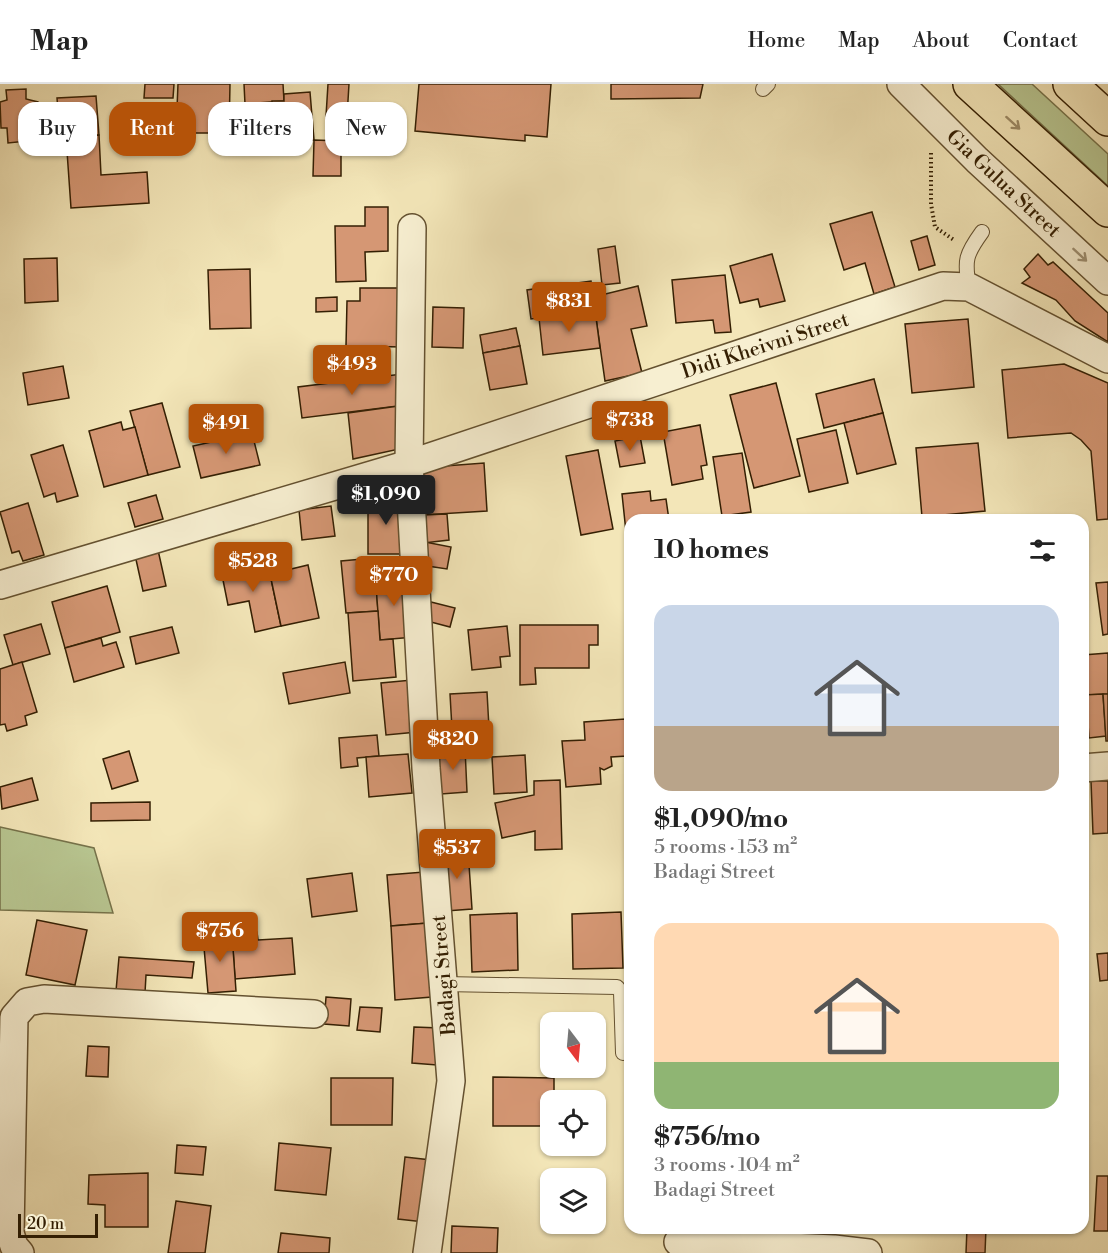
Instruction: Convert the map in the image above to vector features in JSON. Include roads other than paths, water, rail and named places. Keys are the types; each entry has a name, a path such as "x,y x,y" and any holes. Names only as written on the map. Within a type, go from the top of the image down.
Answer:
{"highway":[{"path":"970,84 1108,210"},
{"path":"1070,84 1108,119"}],"street":[{"name":"Gia Gulua Street","path":"901,84 977,160 1108,281"},
{"name":"Badagi Street","path":"412,228 409,464 426,768 451,1081 427,1253"},
{"name":"Didi Kheivni Street","path":"0,585 409,464 943,286 969,287 1108,359"},
{"path":"1089,768 1108,766"},
{"path":"20,1253 14,1246 10,1233 14,1017 27,1002 44,999 314,1014"},
{"path":"678,1242 834,1249 868,1253"}],"lane":[{"path":"969,287 966,271 968,251 982,232"},
{"path":"443,984 617,987 621,992 623,1053"}]}
